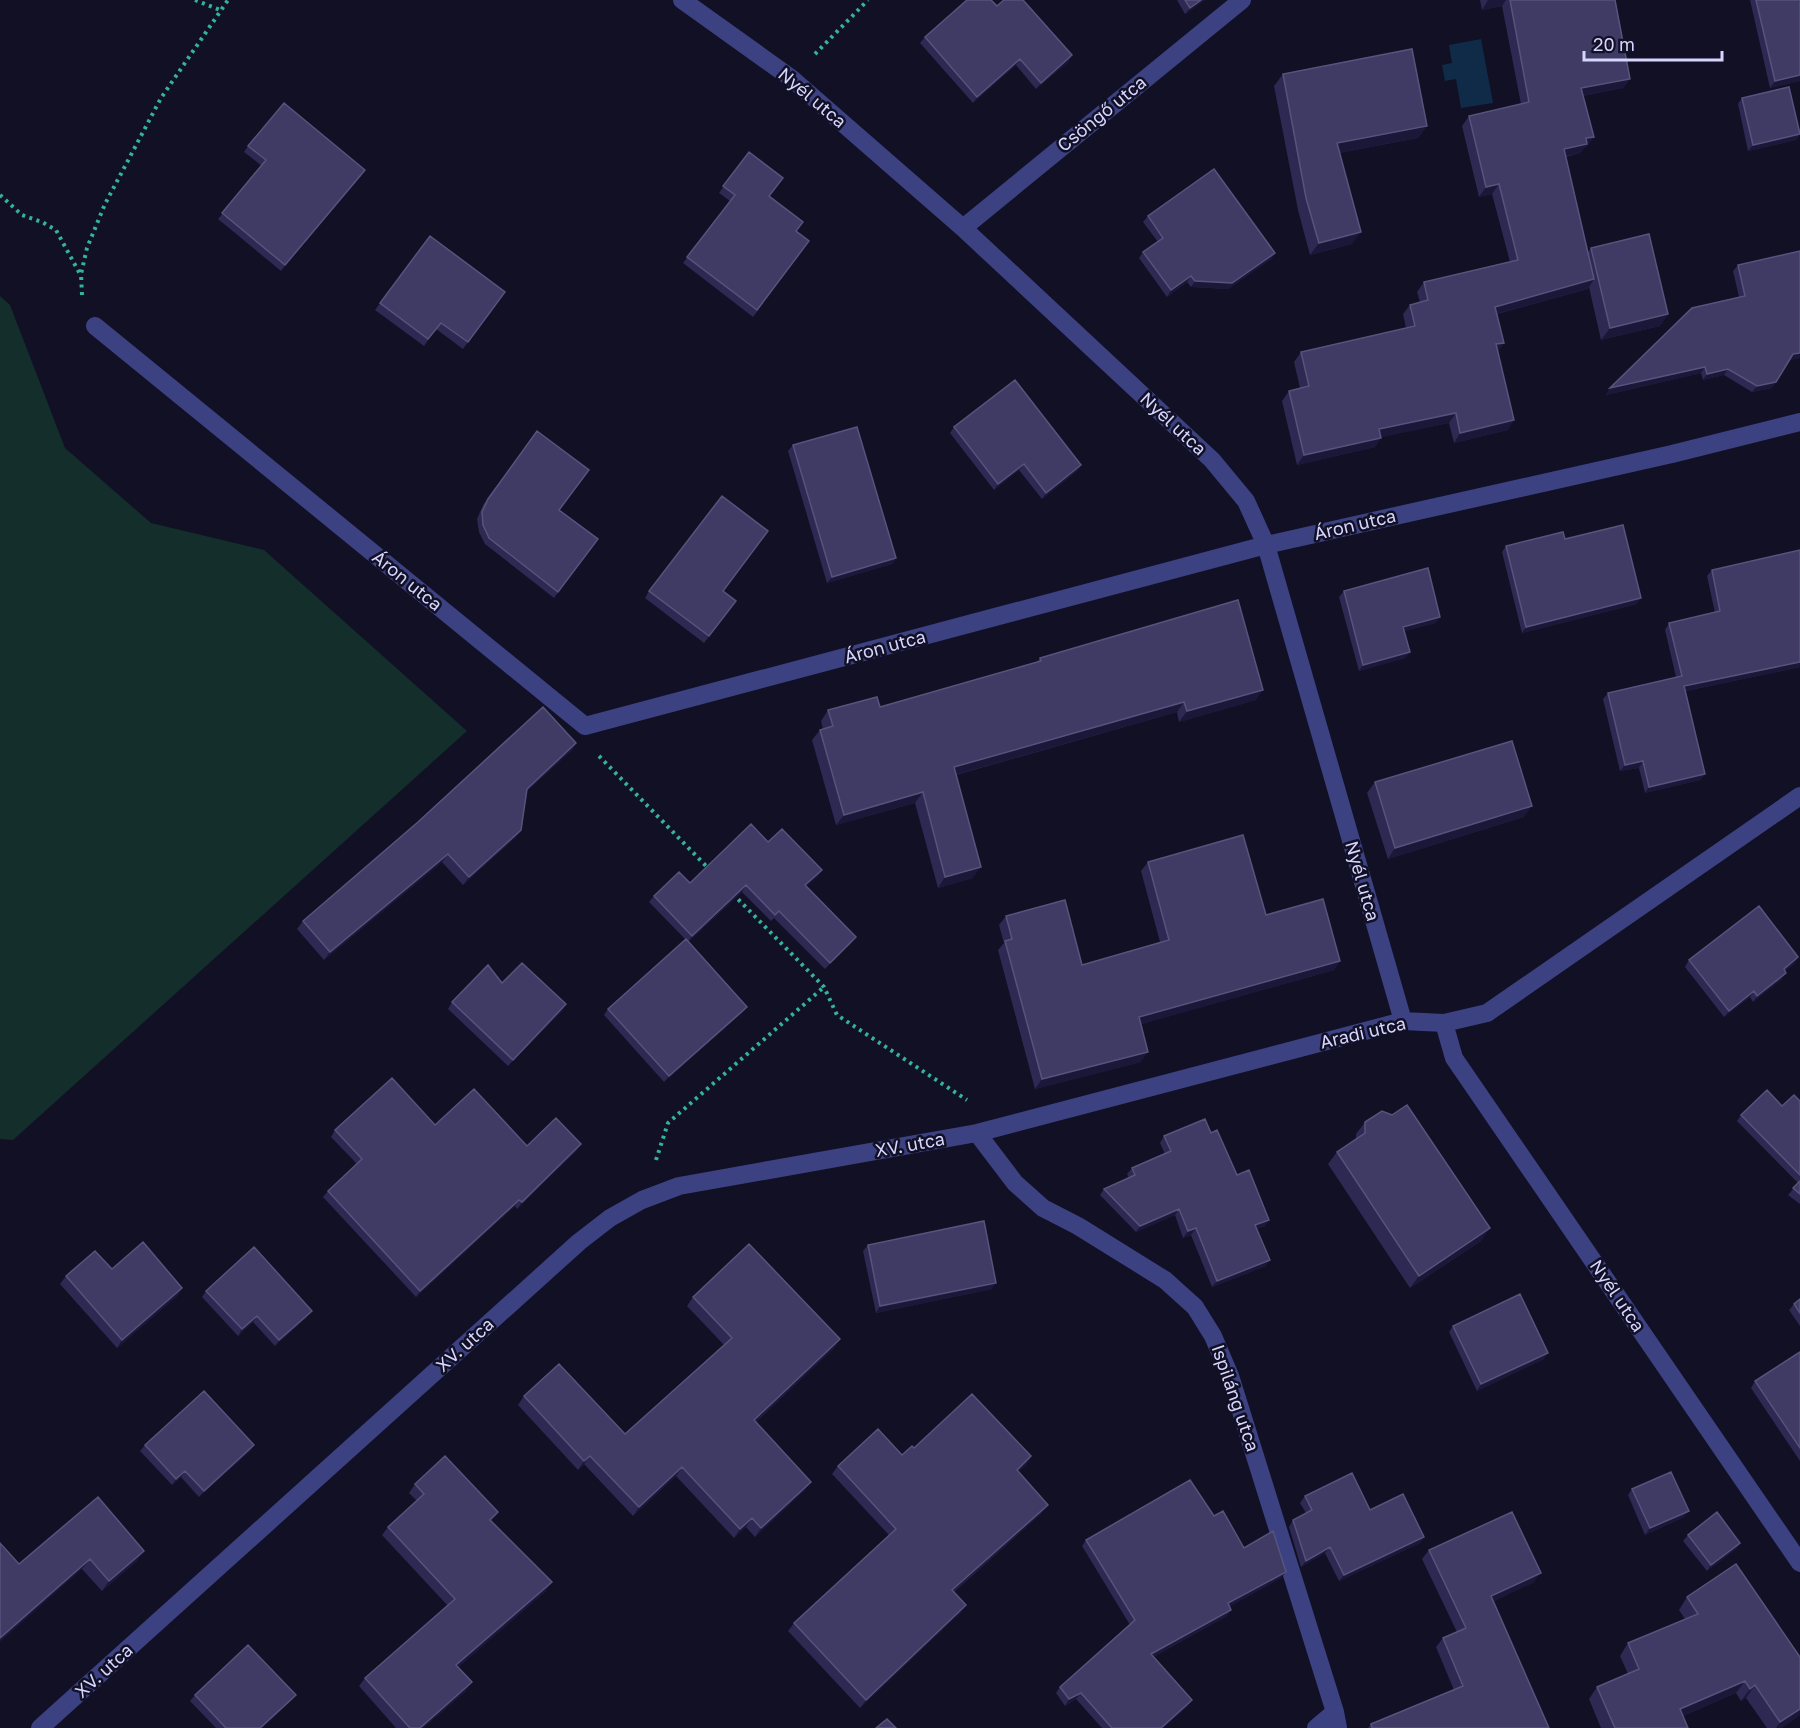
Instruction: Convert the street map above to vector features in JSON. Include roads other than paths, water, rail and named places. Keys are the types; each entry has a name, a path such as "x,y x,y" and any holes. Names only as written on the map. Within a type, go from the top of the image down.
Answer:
{"street":[{"name":"Nyél utca","path":"682,0 791,78 963,228 1212,460 1246,501 1266,546 1403,1021"},
{"name":"Csöngő utca","path":"963,228 1242,0"},
{"name":"Áron utca","path":"95,326 585,726 1266,546 1800,422"},
{"name":"Aradi utca","path":"977,1133 1403,1021 1444,1023 1487,1013 1800,796"},
{"name":"Nyél utca","path":"1444,1023 1454,1058 1800,1563"},
{"name":"XV. utca","path":"40,1728 579,1242 610,1218 642,1200 679,1186 977,1133"},
{"name":"Ispiláng utca","path":"977,1133 1014,1183 1036,1202 1165,1280 1195,1307 1213,1336 1230,1376 1336,1720"},
{"path":"1316,1728 1336,1720"}],"water":[{"path":"1481,39 1493,103 1461,108 1456,79 1445,81 1442,65 1452,63 1449,45"}]}
